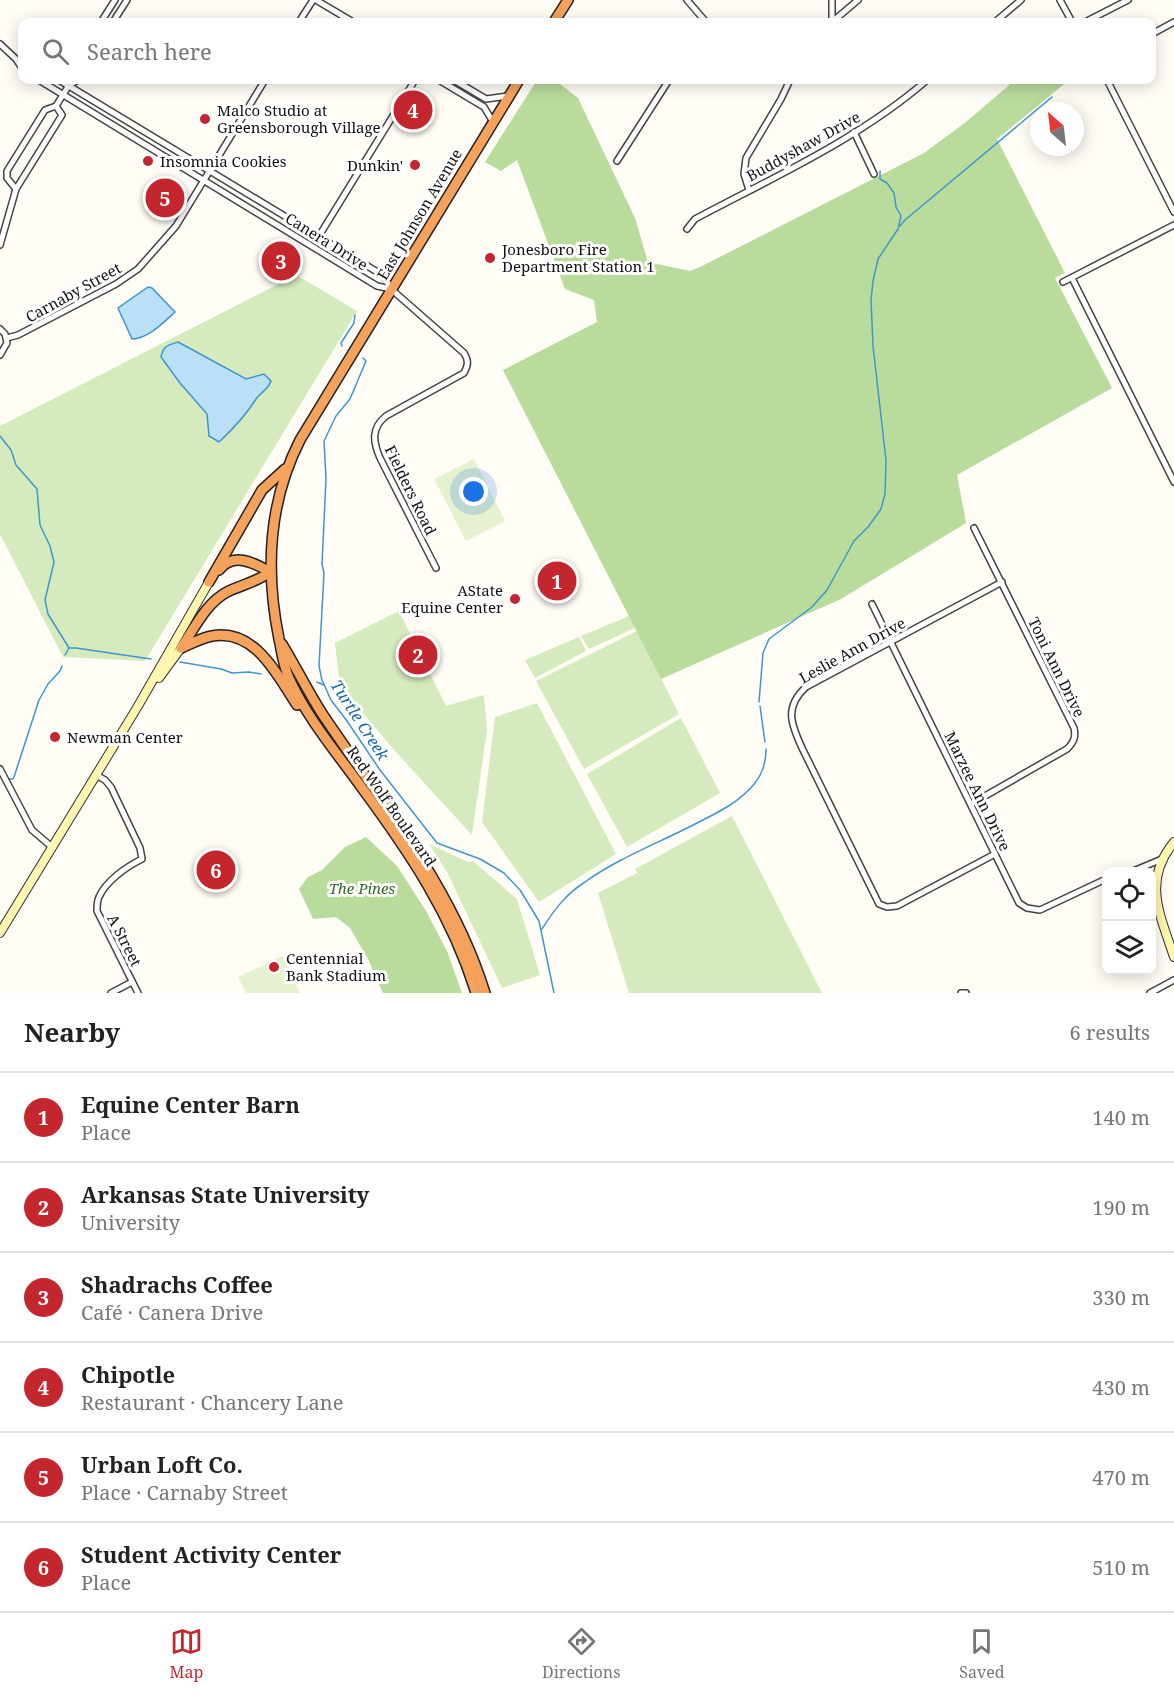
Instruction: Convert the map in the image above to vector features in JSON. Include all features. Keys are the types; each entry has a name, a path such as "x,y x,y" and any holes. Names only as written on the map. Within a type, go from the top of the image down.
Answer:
{"highway":[{"path":"556,18 567,0"},
{"name":"East Johnson Avenue","path":"345,364 516,84"},
{"name":"Red Wolf Boulevard","path":"345,364 300,440 279,491 274,519 270,572 283,662 289,679 316,725 429,885 453,932 476,993"},
{"path":"209,582 262,490 287,467"},
{"path":"209,582 222,566 234,560 245,561 270,572"},
{"path":"181,648 205,612 224,593 259,580 270,572"},
{"path":"181,648 200,639 220,635 241,639 251,644 273,669 302,712 316,725"},
{"name":"Red Wolf Boulevard","path":"279,640 321,712 428,868 462,931 485,993"}],"main road":[{"path":"0,933 138,706 209,582"},
{"path":"138,706 181,648"},
{"path":"1156,875 1162,859 1174,842"},
{"path":"1156,897 1172,941 1174,957"}],"street":[{"path":"104,18 115,0"},
{"path":"116,18 127,0"},
{"path":"302,18 314,0 345,18"},
{"path":"687,0 702,18"},
{"path":"832,0 832,18"},
{"path":"837,18 858,0"},
{"path":"1000,18 1021,0"},
{"path":"1060,0 1070,18"},
{"path":"1093,18 1128,0"},
{"path":"1156,32 1174,22"},
{"path":"0,44 18,58"},
{"name":"Canera Drive","path":"45,84 377,286 391,289"},
{"path":"16,189 8,178 8,171 45,110 56,106 67,84"},
{"name":"Canera Drive","path":"71,84 384,276 391,289"},
{"name":"Carnaby Street","path":"7,338 18,335 81,303 138,269 176,226 263,84"},
{"path":"318,236 413,84"},
{"path":"446,84 488,110 493,122"},
{"path":"461,84 486,99 509,95"},
{"path":"617,161 666,84"},
{"path":"749,190 744,174 746,158 788,84"},
{"name":"Buddyshaw Drive","path":"687,229 695,219 854,132 894,107 922,84"},
{"path":"1109,84 1174,212"},
{"path":"0,245 3,224 16,189 62,115 56,106"},
{"path":"854,132 874,174"},
{"path":"1063,282 1174,225"},
{"path":"1072,278 1174,482"},
{"name":"Fielders Road","path":"391,289 448,338 468,360 464,373 386,416 379,421 375,430 376,448 380,458 436,568"},
{"path":"0,329 7,338 6,348 0,355"},
{"name":"Toni Ann Drive","path":"971,804 1068,749 1074,739 1074,728 974,528"},
{"name":"Leslie Ann Drive","path":"995,854 897,906 887,907 878,902 802,748 795,731 792,712 797,695 806,687 1002,582"},
{"name":"Marzee Ann Drive","path":"872,604 1019,903 1034,910 1049,907 1102,881"},
{"path":"0,769 32,830 52,847"},
{"name":"A Street","path":"96,775 111,787 140,848 142,860 108,884 98,898 97,911 132,982 111,993"},
{"path":"1143,867 1162,859"},
{"path":"1150,993 1174,980"},
{"path":"132,982 138,993"},
{"path":"961,993 966,993"}],"green space":[{"path":"534,84 560,84 578,98 635,218 648,262 690,271 924,153 966,122 1010,84 1064,84 1042,102 1030,102 1030,112 997,139 1065,273 1055,278 1112,388 957,475 966,523 841,599 661,679 503,370 597,322 594,300 565,289 517,160 501,171 485,162"},
{"path":"296,275 357,311 145,661 63,657 0,534 0,426"},
{"path":"474,459 505,521 466,541 434,479"},
{"path":"399,611 446,706 484,695 487,730 472,835 348,696 339,678 335,643"},
{"path":"629,616 635,628 589,649 581,636"},
{"path":"637,631 679,714 584,769 536,681"},
{"path":"579,637 586,651 535,678 525,660"},
{"path":"537,703 616,854 539,902 482,822 495,717"},
{"path":"681,718 720,793 627,847 587,774"},
{"path":"732,816 822,993 629,993 598,893 637,873 635,869"},
{"name":"The Pines","path":"366,837 397,866 426,911 447,951 462,993 383,993 368,959 350,928 336,917 313,919 299,889 308,877 322,870 345,847"},
{"path":"429,844 468,862 473,861 517,899 540,975 502,988 447,872"},
{"name":"Centennial Bank Stadium","path":"282,956 300,993 246,993 238,977"}],"water":[{"path":"148,287 152,288 175,312 150,333 132,339 118,308"},
{"path":"178,342 246,379 264,374 271,381 239,422 219,442 209,436 207,414 161,357 166,346"}],"waterway":[{"path":"900,226 1052,97"},
{"path":"759,702 763,653 769,639 812,607 827,590 854,541 881,509 885,494 886,460 873,346 871,300 878,259 898,229 901,216 896,207 894,193 887,183 880,179 880,171"},
{"name":"Turtle Creek","path":"342,346 341,343 354,323 355,315"},
{"name":"Turtle Creek","path":"363,358 366,361 350,399 336,416 324,441 326,479 322,564 324,573 319,666 322,680 331,700 380,770 437,843 480,859 504,873 520,890 539,921 554,993"},
{"path":"0,436 11,450 16,465 37,489 40,525 50,546 54,562 45,600 48,614 69,648 151,659"},
{"path":"65,655 69,648"},
{"path":"180,662 232,673 261,674"},
{"path":"9,779 14,777 39,700 62,666"},
{"name":"Turtle Creek","path":"317,682 324,685"},
{"path":"760,706 765,742"},
{"path":"542,929 566,897 598,873 729,806 743,795 760,775 765,762 766,749"}],"place":[{"name":"Chipotle","path":"413,110"},
{"name":"Malco Studio at Greensborough Village","path":"205,119"},
{"name":"Insomnia Cookies","path":"148,161"},
{"name":"Dunkin'","path":"415,165"},
{"name":"Urban Loft Co.","path":"165,198"},
{"name":"Jonesboro Fire Department Station 1","path":"490,258"},
{"name":"Shadrachs Coffee","path":"281,261"},
{"name":"Equine Center Barn","path":"557,581"},
{"name":"AState Equine Center","path":"515,599"},
{"name":"Arkansas State University","path":"418,655"},
{"name":"Newman Center","path":"55,737"},
{"name":"Student Activity Center","path":"216,870"},
{"name":"Centennial Bank Stadium","path":"274,967"}]}
